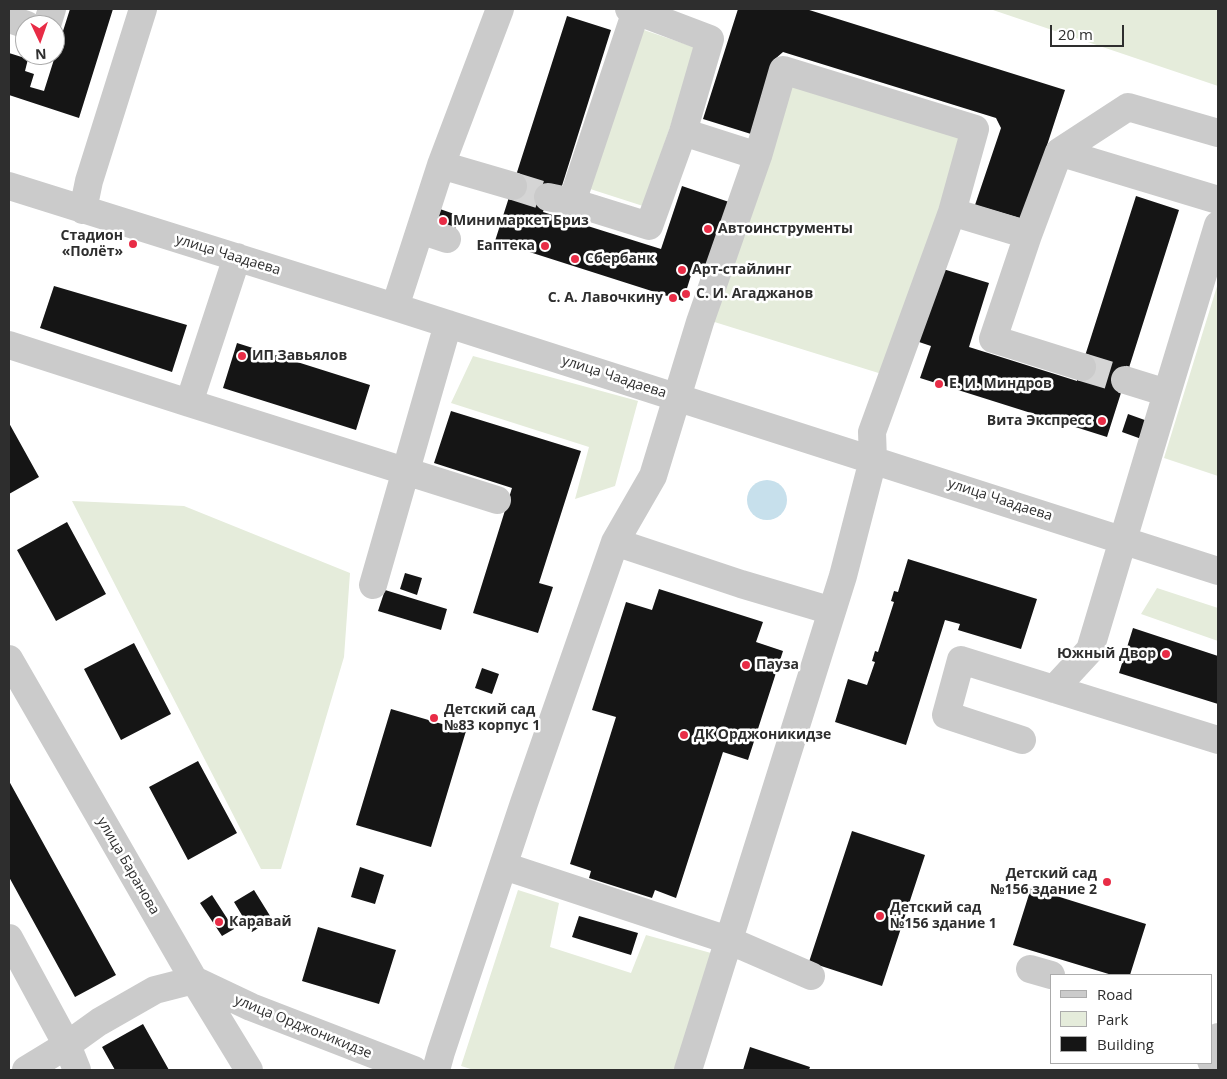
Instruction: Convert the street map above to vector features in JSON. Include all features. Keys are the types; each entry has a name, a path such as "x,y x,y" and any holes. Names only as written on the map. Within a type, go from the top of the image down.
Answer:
{"street":[{"path":"83,210 144,9"},
{"path":"395,307 441,165 500,9"},
{"path":"633,10 710,39 682,132 649,226 560,199 633,10"},
{"path":"436,1070 615,542 653,476 676,397 758,156 783,70 975,129 952,212 872,432 873,460 832,611 688,1070"},
{"path":"1082,367 993,339 1059,152 1128,107 1218,134"},
{"path":"682,132 758,156"},
{"path":"1059,152 1218,200"},
{"path":"441,165 513,186"},
{"name":"улица Чаадаева","path":"9,188 395,307 1218,571"},
{"path":"952,212 1028,236"},
{"path":"1054,689 1090,650 1218,225"},
{"path":"420,230 447,239"},
{"path":"189,403 237,257"},
{"path":"373,585 448,324"},
{"path":"9,345 406,473 497,500"},
{"path":"1125,380 1167,392"},
{"path":"615,542 741,584 832,611"},
{"name":"улица Баранова","path":"9,660 194,980 249,1070"},
{"path":"1022,740 946,715 961,660 1218,740"},
{"path":"504,866 728,940 811,976"},
{"path":"9,938 72,1063"},
{"path":"26,1070 72,1063 99,1022 155,990 194,980"},
{"name":"улица Орджоникидзе","path":"194,980 253,997 360,1062 414,1070"}],"green space":[{"path":"990,9 1218,9 1218,86"},
{"path":"638,28 697,48 643,206 584,187"},
{"path":"788,77 966,137 885,375 708,320"},
{"path":"1218,283 1218,476 1164,458"},
{"path":"473,356 638,401 615,486 575,499 589,447 451,403"},
{"path":"72,501 184,506 350,573 344,657 281,869 261,869"},
{"path":"1157,588 1218,608 1218,641 1141,614"},
{"path":"518,890 559,903 550,947 631,973 646,935 711,953 675,1070 474,1070 461,1066"}],"water":[{"path":"767,480 778,483 784,489 787,500 784,511 778,517 767,520 756,517 750,511 747,500 750,489 756,483"}],"building":[{"path":"70,9 113,9 79,118 9,95 9,53 15,55 15,65 26,65 25,71 34,74 30,87 44,91 52,65 65,65 65,25"},
{"path":"738,9 806,9 1065,90 1023,219 975,205 1001,128 996,118 783,52 775,59 751,134 703,119"},
{"path":"567,16 611,30 560,192 550,189 543,212 661,249 682,186 729,202 706,273 693,269 683,301 495,241"},
{"path":"1136,196 1179,210 1107,437 920,378 931,346 919,342 943,269 989,283 969,347 1077,381"},
{"path":"437,208 460,216 454,232 431,224"},
{"path":"54,286 187,325 172,372 40,328"},
{"path":"237,343 370,385 356,430 223,388"},
{"path":"451,411 581,451 539,583 553,587 538,633 473,613 512,488 434,463"},
{"path":"1128,414 1153,423 1147,441 1122,432"},
{"path":"9,423 39,477 9,494"},
{"path":"67,522 106,594 56,621 17,550"},
{"path":"908,559 1037,599 1021,649 958,630 960,624 945,620 906,745 835,722 848,679 867,685 875,662 872,661 875,651 878,652 894,602 891,601 894,591 898,592"},
{"path":"405,573 422,578 417,595 400,589"},
{"name":"ДК Орджоникидзе","path":"659,589 763,622 756,642 783,651 748,760 723,752 676,898 655,890 652,898 589,878 591,871 570,864 616,717 592,710 626,602 652,610"},
{"path":"385,590 447,609 441,630 378,611"},
{"path":"1133,628 1218,656 1218,704 1119,673"},
{"path":"134,643 171,714 121,740 84,669"},
{"path":"482,668 499,674 492,694 475,688"},
{"path":"391,709 466,731 431,847 356,825"},
{"path":"198,761 237,833 188,860 149,787"},
{"path":"9,781 116,975 75,997 9,877"},
{"path":"852,831 925,855 882,986 809,962"},
{"path":"360,867 384,875 375,904 351,897"},
{"path":"1031,888 1146,924 1130,974 1109,974 1013,945"},
{"path":"254,890 272,919 252,932 234,902"},
{"path":"212,895 234,929 222,936 200,903"},
{"path":"579,916 638,933 631,955 572,937"},
{"path":"318,927 396,950 379,1004 302,981"},
{"path":"143,1024 169,1070 115,1070 102,1047"},
{"path":"750,1047 810,1067 809,1070 743,1070"}],"tunnel":[{"path":"513,186 548,197"},
{"path":"1082,367 1125,380"}],"place":[{"name":"Минимаркет Бриз","path":"443,221"},
{"name":"Автоинструменты","path":"708,229"},
{"name":"Стадион «Полёт»","path":"133,244"},
{"name":"Еаптека","path":"545,246"},
{"name":"Сбербанк","path":"575,259"},
{"name":"Арт-стайлинг","path":"682,270"},
{"name":"С. И. Агаджанов","path":"686,294"},
{"name":"С. А. Лавочкину","path":"673,298"},
{"name":"ИП Завьялов","path":"242,356"},
{"name":"Е. И. Миндров","path":"939,384"},
{"name":"Вита Экспресс","path":"1102,421"},
{"name":"Южный Двор","path":"1166,654"},
{"name":"Пауза","path":"746,665"},
{"name":"Детский сад №83 корпус 1","path":"434,718"},
{"name":"ДК Орджоникидзе","path":"684,735"},
{"name":"Детский сад №156 здание 2","path":"1107,882"},
{"name":"Детский сад №156 здание 1","path":"880,916"},
{"name":"Каравай","path":"219,922"}]}
